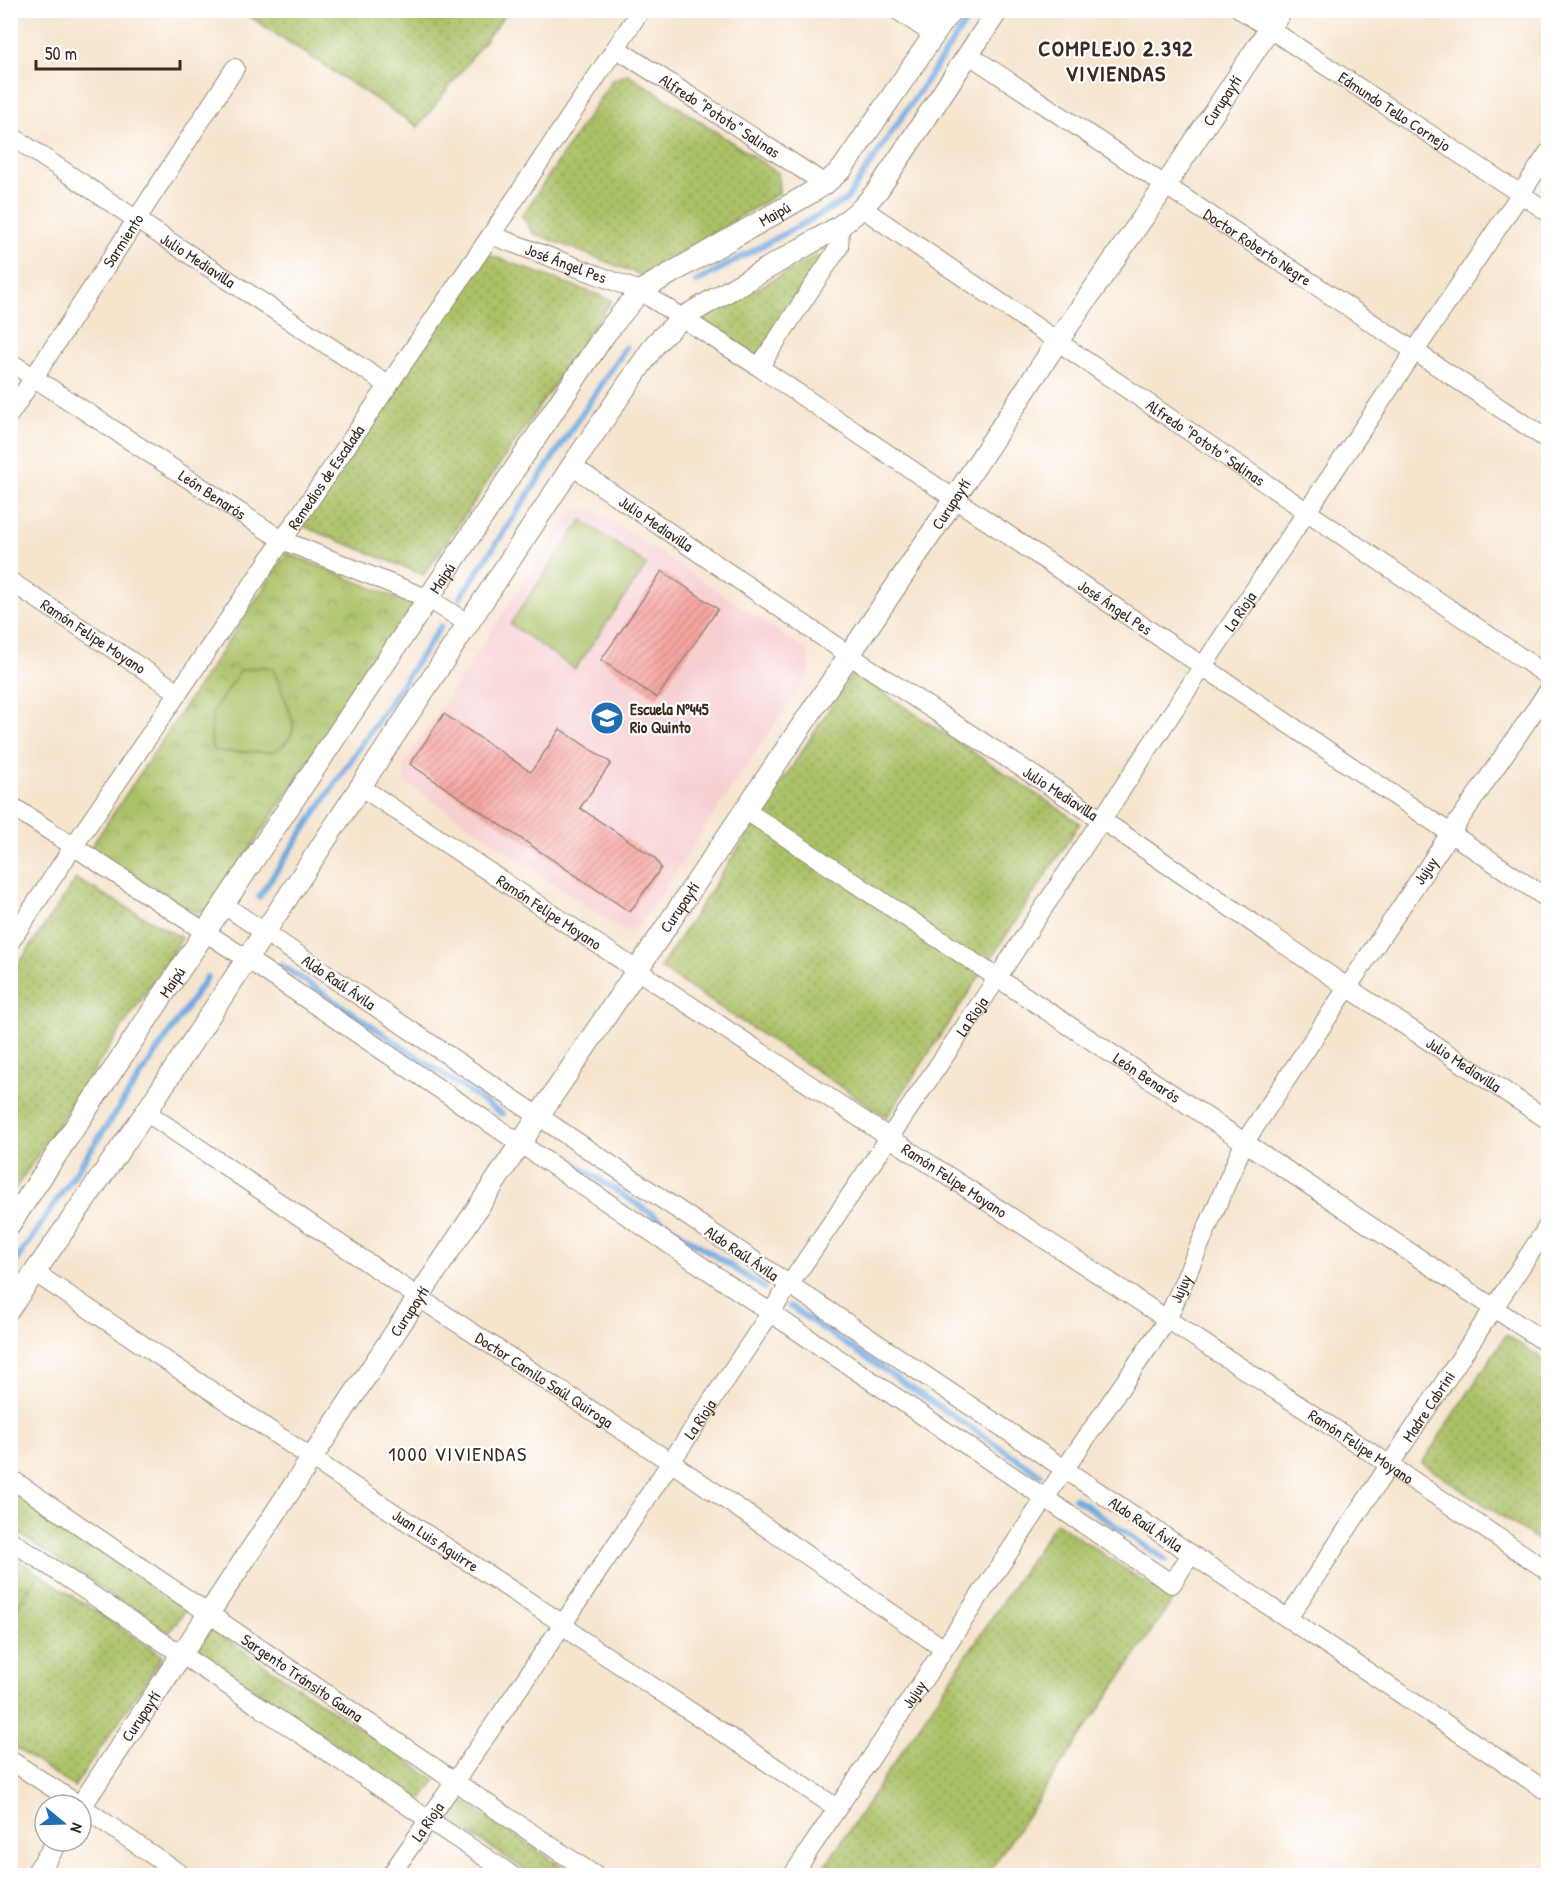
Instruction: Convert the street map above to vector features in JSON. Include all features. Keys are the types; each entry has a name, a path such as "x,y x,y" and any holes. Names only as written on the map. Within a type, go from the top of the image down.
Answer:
{"street":[{"name":"Remedios de Escalada","path":"10,942 641,10"},
{"path":"897,10 934,35"},
{"name":"Maipú","path":"10,1224 605,334 640,291 825,184 842,169 951,10"},
{"path":"10,1308 146,1112 572,465 656,344 682,318 840,226 862,208 878,190 998,10"},
{"name":"Edmundo Tello Cornejo","path":"1241,10 1548,212"},
{"name":"Curupaytí","path":"89,1793 519,1145 1282,10"},
{"name":"Alfredo \"Pototo\" Salinas","path":"616,48 825,184"},
{"name":"Doctor Roberto Negre","path":"968,54 1548,440"},
{"name":"Sarmiento","path":"10,414 235,68"},
{"name":"Julio Mediavilla","path":"10,135 388,384"},
{"name":"La Rioja","path":"390,1875 672,1463 1548,153"},
{"name":"Alfredo \"Pototo\" Salinas","path":"862,208 1548,676"},
{"path":"759,367 839,247 840,226"},
{"name":"José Ángel Pes","path":"490,235 640,291 759,367 955,498 1548,899"},
{"name":"León Benarós","path":"10,362 282,540 429,598 469,624"},
{"name":"Julio Mediavilla","path":"572,465 849,655 1102,820 1347,987 1548,1120"},
{"name":"Ramón Felipe Moyano","path":"10,581 178,692"},
{"name":"Jujuy","path":"792,1875 1167,1320 1244,1143 1548,691"},
{"name":"Ramón Felipe Moyano","path":"361,787 1548,1571"},
{"path":"10,805 206,933"},
{"name":"León Benarós","path":"745,810 1548,1344"},
{"name":"Aldo Raúl Ávila","path":"206,933 1172,1584 1191,1554 224,905"},
{"name":"Doctor Camilo Saúl Quiroga","path":"146,1112 418,1297 672,1463 944,1649"},
{"name":"Madre Cabrini","path":"1288,1618 1548,1226"},
{"name":"Juan Luis Aguirre","path":"34,1272 563,1624 579,1638 837,1808"},
{"name":"Sargento Tránsito Gauna","path":"10,1478 454,1781 596,1875"},
{"path":"10,1540 513,1875"},
{"path":"1191,1554 1548,1792"},
{"path":"10,1760 60,1793"},
{"path":"93,1815 183,1875"},
{"path":"35,1875 50,1853"}],"shaded area":[{"name":"Escuela Nº445 Rio Quinto","path":"591,507 808,651 811,670 640,925 625,932 405,782 403,765 570,513"}],"green space":[{"path":"241,11 508,11 418,127"},
{"path":"628,74 778,173 779,193 643,276 533,233 522,216 612,80"},
{"path":"487,254 612,300 424,575 302,526"},
{"path":"816,256 824,258 758,356 700,320"},
{"path":"582,520 647,565 575,669 510,624"},
{"path":"287,553 414,605 211,907 203,912 195,912 89,850"},
{"path":"272,668 289,709 293,725 290,737 282,746 271,752 214,750 211,741 212,713 241,670"},
{"path":"853,673 1080,823 887,1117 660,968"},
{"path":"76,879 182,938 11,1195 11,975"},
{"path":"1506,1335 1548,1362 1548,1547 1422,1463"},
{"path":"10,1490 188,1607 168,1634 11,1528"},
{"path":"1056,1522 1172,1601 987,1875 819,1875"},
{"path":"11,1555 39,1574 11,1615"},
{"path":"39,1574 163,1656 74,1787 11,1745 11,1615"},
{"path":"211,1629 436,1780 422,1800 196,1652"},
{"path":"458,1798 575,1875 533,1875 444,1817"}],"building":[{"name":"Escuela Nº445 Rio Quinto","path":"662,571 718,609 657,698 601,660"},
{"name":"Escuela Nº445 Rio Quinto","path":"444,714 531,772 560,729 611,763 580,808 655,858 661,868 630,912 410,764"}],"waterway":[{"path":"696,282 846,200 974,10"},
{"path":"460,598 626,347"},
{"path":"259,897 441,626"},
{"path":"281,965 502,1114"},
{"path":"10,1270 207,977"},
{"path":"553,1149 764,1288"},
{"path":"789,1306 1041,1475"},
{"path":"1075,1498 1166,1560"}],"place":[{"name":"Escuela Nº445 Rio Quinto","path":"607,718"}],"district":[{"name":"COMPLEJO 2.392 VIVIENDAS","path":"1116,60"},
{"name":"1000 VIVIENDAS","path":"458,1453"}]}
